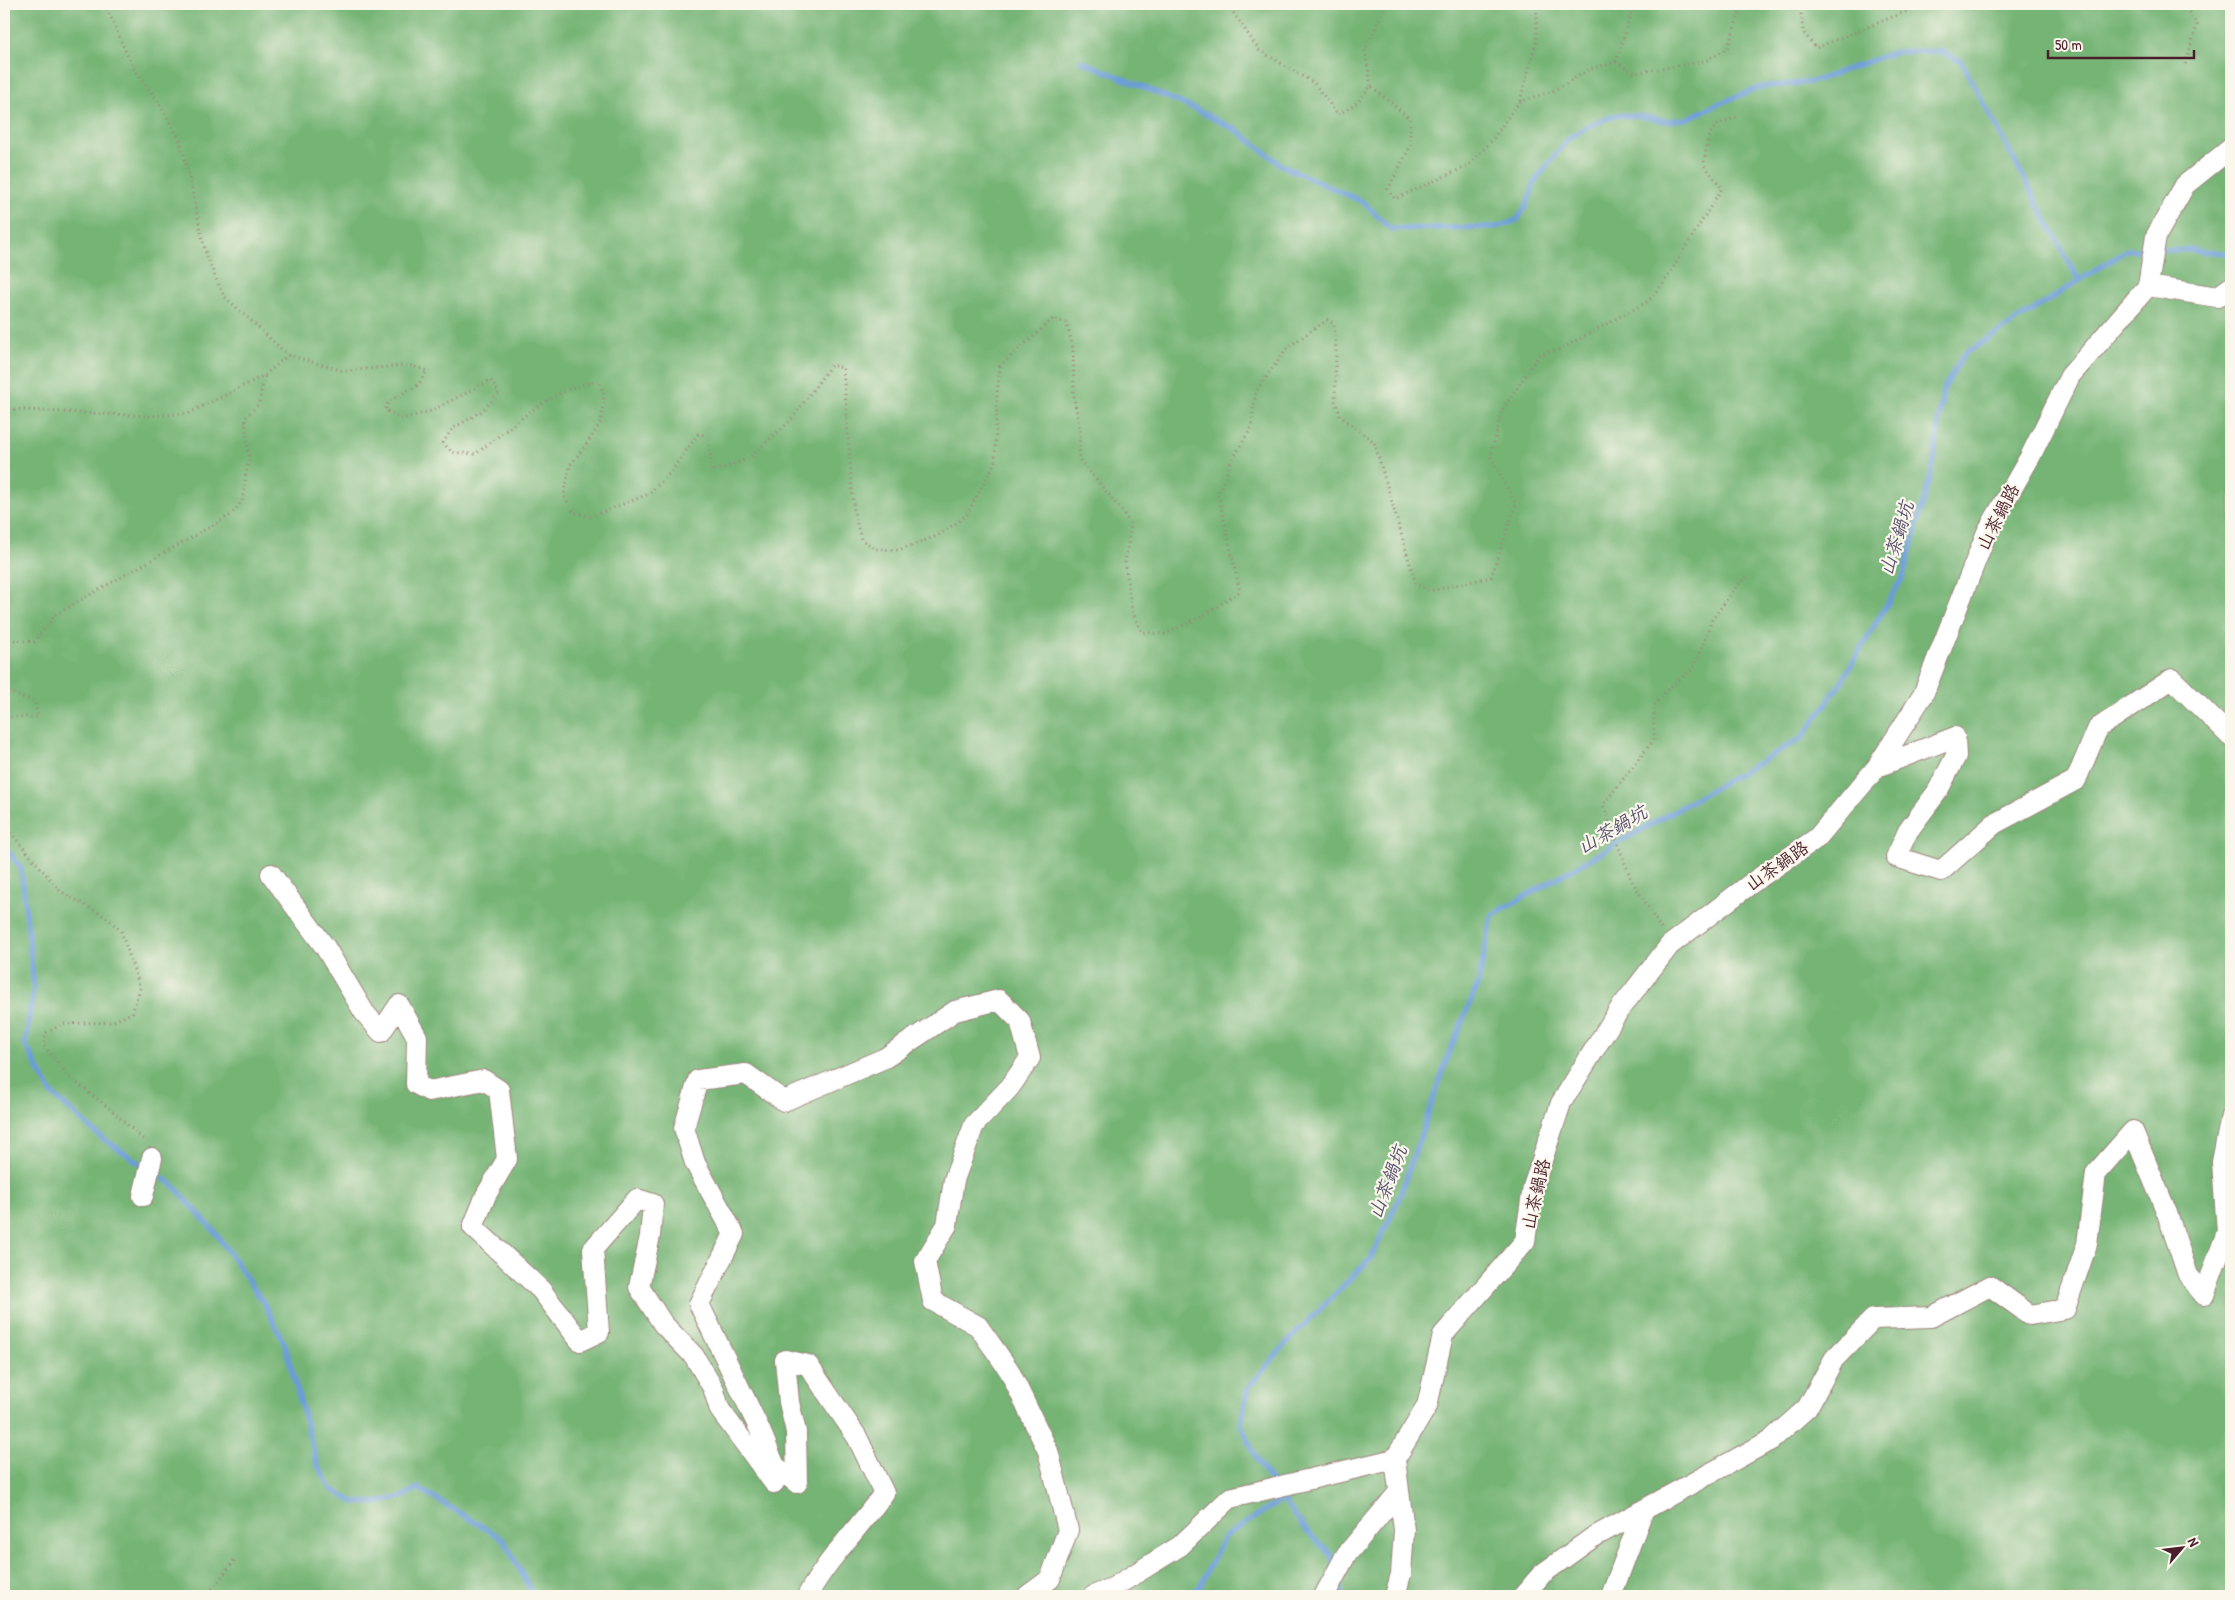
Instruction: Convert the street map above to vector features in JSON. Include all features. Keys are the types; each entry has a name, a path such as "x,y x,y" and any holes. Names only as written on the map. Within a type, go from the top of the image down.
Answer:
{"street":[{"path":"2231,148 2185,185 2156,236 2148,286 2218,297 2231,287"},
{"name":"山茶鍋路","path":"1395,1460 1427,1406 1443,1335 1525,1241 1533,1187 1561,1103 1619,1010 1670,945 1749,885 1817,838 1877,767 1923,695 1987,532 2030,457 2070,376 2148,286"},
{"path":"1877,767 1955,737 1956,756 1937,792 1908,831 1896,857 1941,871 1994,824 2076,780 2098,728 2172,679 2231,736"},
{"path":"271,874 325,947 364,1012 381,1032 399,1005 417,1036 416,1084 429,1091 484,1080 499,1090 507,1159 486,1195 472,1227 541,1290 580,1342 598,1332 593,1249 637,1199 653,1204 650,1236 639,1287 662,1324 694,1356 713,1388 720,1410 776,1484 797,1483"},
{"path":"797,1483 775,1466 760,1430 699,1304 734,1234 695,1163 684,1128 698,1080 746,1074 784,1102 885,1058 955,1011 998,1000 1020,1021 1030,1058 1010,1087 974,1125 954,1180 947,1225 925,1261 933,1301 978,1326 1009,1370 1048,1451 1068,1530 1050,1579 1027,1596"},
{"path":"1523,1596 1542,1574 1592,1538 1771,1440 1807,1408 1834,1359 1873,1320 1931,1317 1990,1286 2030,1314 2065,1309 2087,1244 2096,1173 2133,1131 2167,1213 2188,1275 2204,1294 2227,1232 2222,1162 2231,1116"},
{"path":"144,1189 152,1158"},
{"path":"797,1483 796,1432 789,1402 785,1360 808,1365 857,1437 884,1493 866,1520 837,1551 807,1596"},
{"path":"1093,1596 1114,1587 1180,1546 1230,1498 1395,1460 1404,1530 1401,1574 1395,1596"},
{"path":"1326,1592 1344,1559 1399,1492"},
{"path":"1610,1596 1643,1511"}],"path":[{"path":"105,4 132,66 157,100 179,138 205,250 224,296 288,355 344,371 409,365 427,371 418,386 388,402 385,410 402,419 431,411 491,380 499,393 482,412 452,429 442,443 452,452 475,454 548,399 581,383 599,381 604,396 601,422 570,465 564,496 573,512 590,517 649,494 670,473 698,434 708,436 712,472 748,459 791,420 831,365 843,368 854,513 861,539 876,549 899,550 937,536 966,516 995,462 997,392 1000,366 1053,319 1067,323 1074,349 1074,398 1080,430 1079,459 1123,512 1131,526 1124,562 1132,611 1142,632 1165,634 1203,616 1240,592 1218,494 1232,460 1251,428 1256,391 1288,347 1327,320 1334,324 1336,350 1335,401 1340,416 1374,442 1416,584 1430,591 1491,577 1516,504 1491,457 1501,412 1539,355 1561,349 1647,302 1663,284 1722,188 1704,165 1708,137 1719,122 1737,117"},
{"path":"1230,4 1230,8 1259,50 1314,82 1338,115 1357,103 1371,86"},
{"path":"1386,4 1365,50 1371,86 1410,118 1410,147 1388,189 1395,199 1469,165 1492,140 1519,102 1536,43 1537,4"},
{"path":"1616,62 1634,4"},
{"path":"1519,102 1554,90 1590,69 1616,62 1634,73 1705,61 1727,49 1743,4"},
{"path":"1800,4 1803,32 1816,48 1907,10 1915,4"},
{"path":"2183,4 2197,25 2184,68"},
{"path":"4,409 148,416 189,413 265,375 288,355"},
{"path":"4,639 34,642 56,614 231,515 242,501 250,457 245,418 258,405 265,375"},
{"path":"1670,945 1631,879 1603,805 1654,739 1654,705 1665,692 1695,666 1712,620 1738,584 1750,575"},
{"path":"4,690 35,702 38,717 4,717"},
{"path":"4,824 60,891 106,917 121,931 140,988 132,1013 111,1022 62,1024 46,1033 44,1046 70,1078 109,1108 151,1147 152,1158"},
{"path":"204,1596 214,1588 236,1558"}],"green space":[{"path":"4,4 2231,4 2231,1596 4,1596"}],"waterway":[{"path":"1081,61 1193,108 1238,131 1281,165 1363,202 1391,229 1497,227 1517,220 1527,204 1535,181 1568,139 1587,127 1616,115 1640,116 1666,121 1686,119 1761,87 1812,82 1895,52 1940,51 1961,61 2079,281"},
{"name":"山茶鍋坑","path":"1334,1565 1331,1555 1308,1532 1289,1508 1258,1462 1241,1424 1248,1388 1290,1339 1371,1258 1398,1201 1449,1053 1478,984 1492,915 1802,738 1840,684 1903,577 1933,466 1943,390 1964,354 2127,250 2191,250 2231,254"},
{"path":"4,846 21,868 34,987 25,1044 51,1093 98,1135 145,1167"},
{"path":"153,1172 172,1184 215,1232 265,1305 285,1345 317,1464 331,1489 354,1502 375,1503 402,1497 418,1488 503,1539 534,1596"},
{"path":"1188,1596 1200,1586 1224,1537 1283,1499"},
{"name":"山茶鍋坑","path":"1338,1581 1342,1596"}]}
